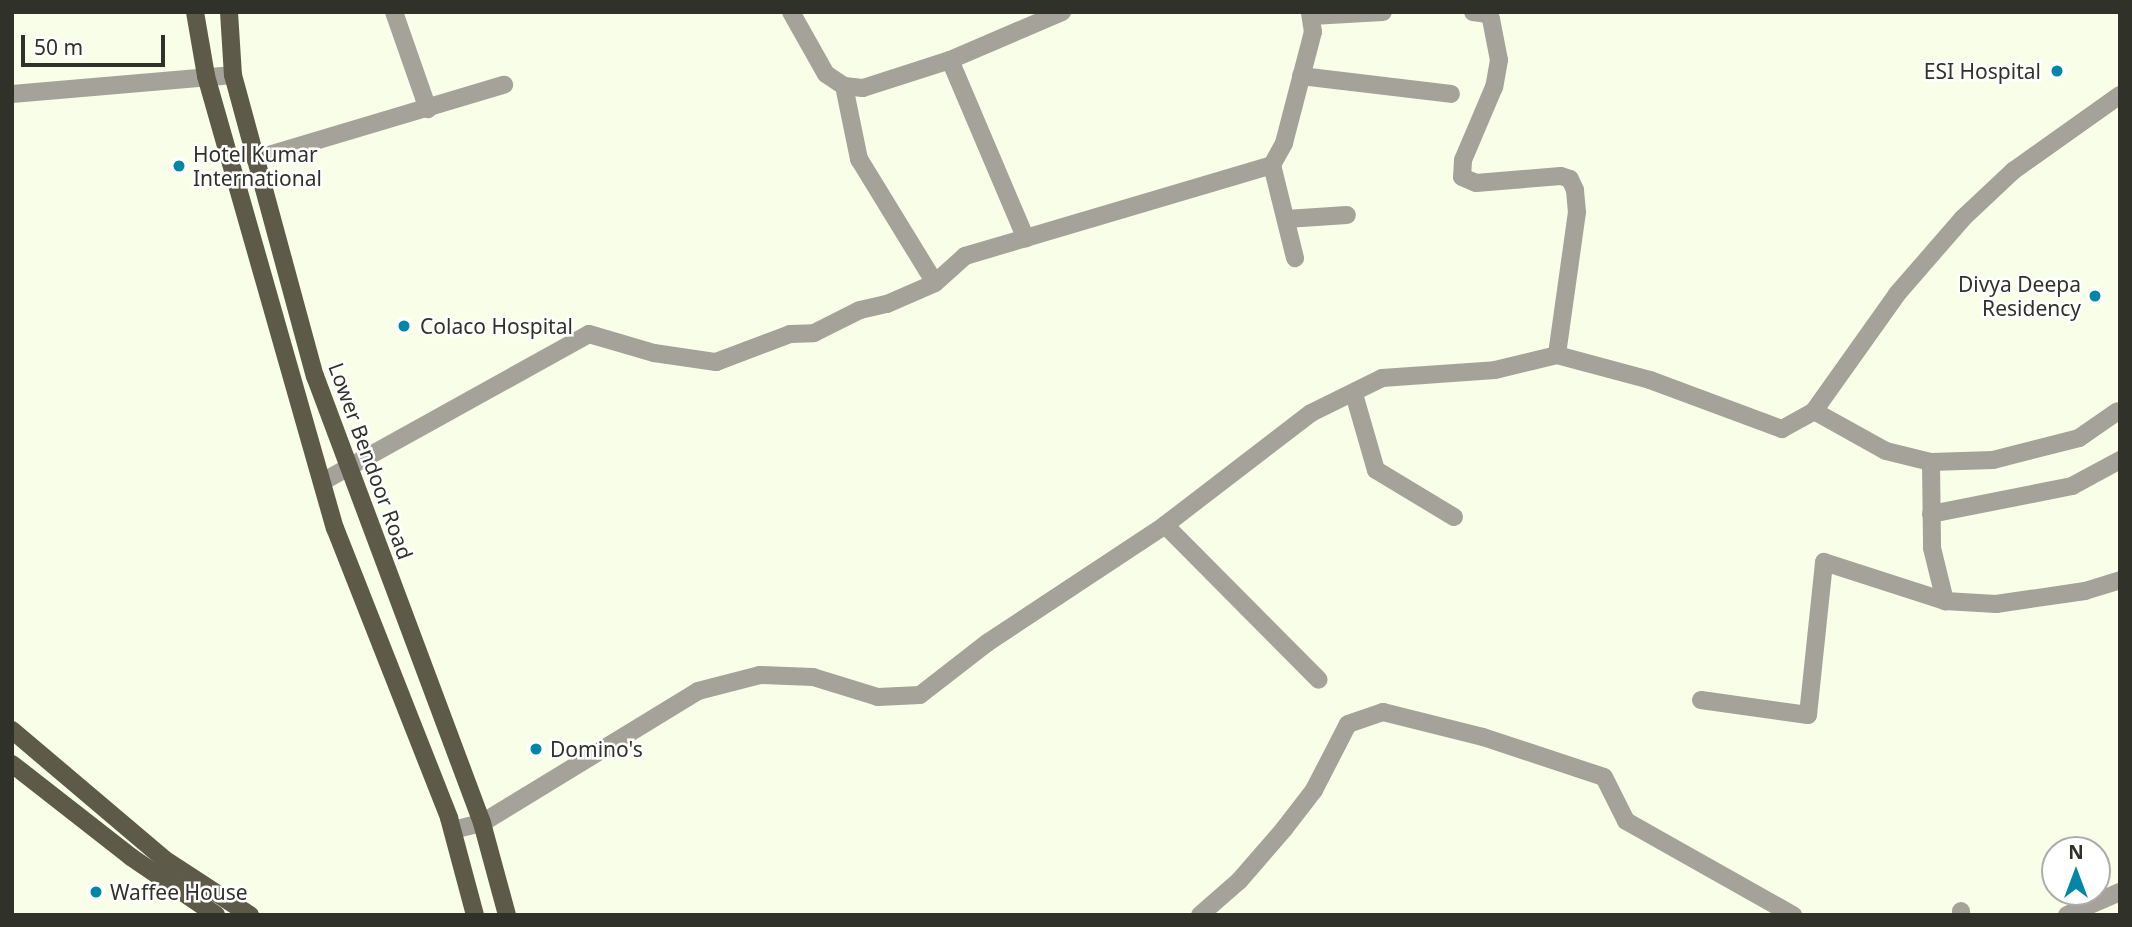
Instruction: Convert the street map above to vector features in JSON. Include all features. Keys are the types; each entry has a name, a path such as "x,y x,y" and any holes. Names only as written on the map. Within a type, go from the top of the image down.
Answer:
{"main road":[{"path":"195,12 206,76 335,528 453,830 475,915"},
{"name":"Lower Bendoor Road","path":"229,12 233,75 315,376 482,823 507,915"},
{"path":"12,730 164,859 250,915"},
{"path":"12,764 131,857 216,915"}],"street":[{"path":"394,12 428,109"},
{"path":"791,12 826,74 844,86 863,88 950,60 1062,12"},
{"path":"1295,258 1272,165 1284,143 1313,32 1311,14 1383,12"},
{"path":"1473,12 1488,14 1491,19 1499,60 1494,87 1463,160 1462,177 1476,183 1561,176 1570,179 1575,190 1577,212 1557,355"},
{"path":"950,60 1026,239"},
{"path":"12,94 233,75"},
{"path":"1301,76 1451,94"},
{"path":"255,159 504,85"},
{"path":"844,86 859,159 935,283"},
{"path":"453,830 482,823 698,691 760,675 813,677 878,697 920,695 987,643 1165,525 1311,413 1382,378 1495,370 1557,355 1650,380 1782,429 1814,411 1897,294 1963,218 2013,171 2120,95"},
{"path":"322,482 589,334 653,353 716,362 790,334 814,333 860,310 887,304 935,283 965,256 1272,165"},
{"path":"1286,219 1347,215"},
{"path":"1354,394 1376,470 1454,517"},
{"path":"1814,411 1886,451 1931,462 1993,460 2079,438 2118,411"},
{"path":"1931,514 2071,486 2120,460"},
{"path":"1931,462 1933,548 1945,601"},
{"path":"1165,525 1320,680"},
{"path":"1702,700 1808,715 1825,562 1945,601 1996,604 2085,591 2120,580"},
{"path":"1200,915 1239,881 1284,829 1314,790 1348,724 1383,712 1483,737 1604,777 1626,821 1793,915"},
{"path":"2067,915 2120,892"}],"place":[{"name":"ESI Hospital","path":"2057,71"},
{"name":"Hotel Kumar International","path":"179,166"},
{"name":"Divya Deepa Residency","path":"2095,296"},
{"name":"Colaco Hospital","path":"404,326"},
{"name":"Domino's","path":"536,749"},
{"name":"Waffee House","path":"96,892"}]}
